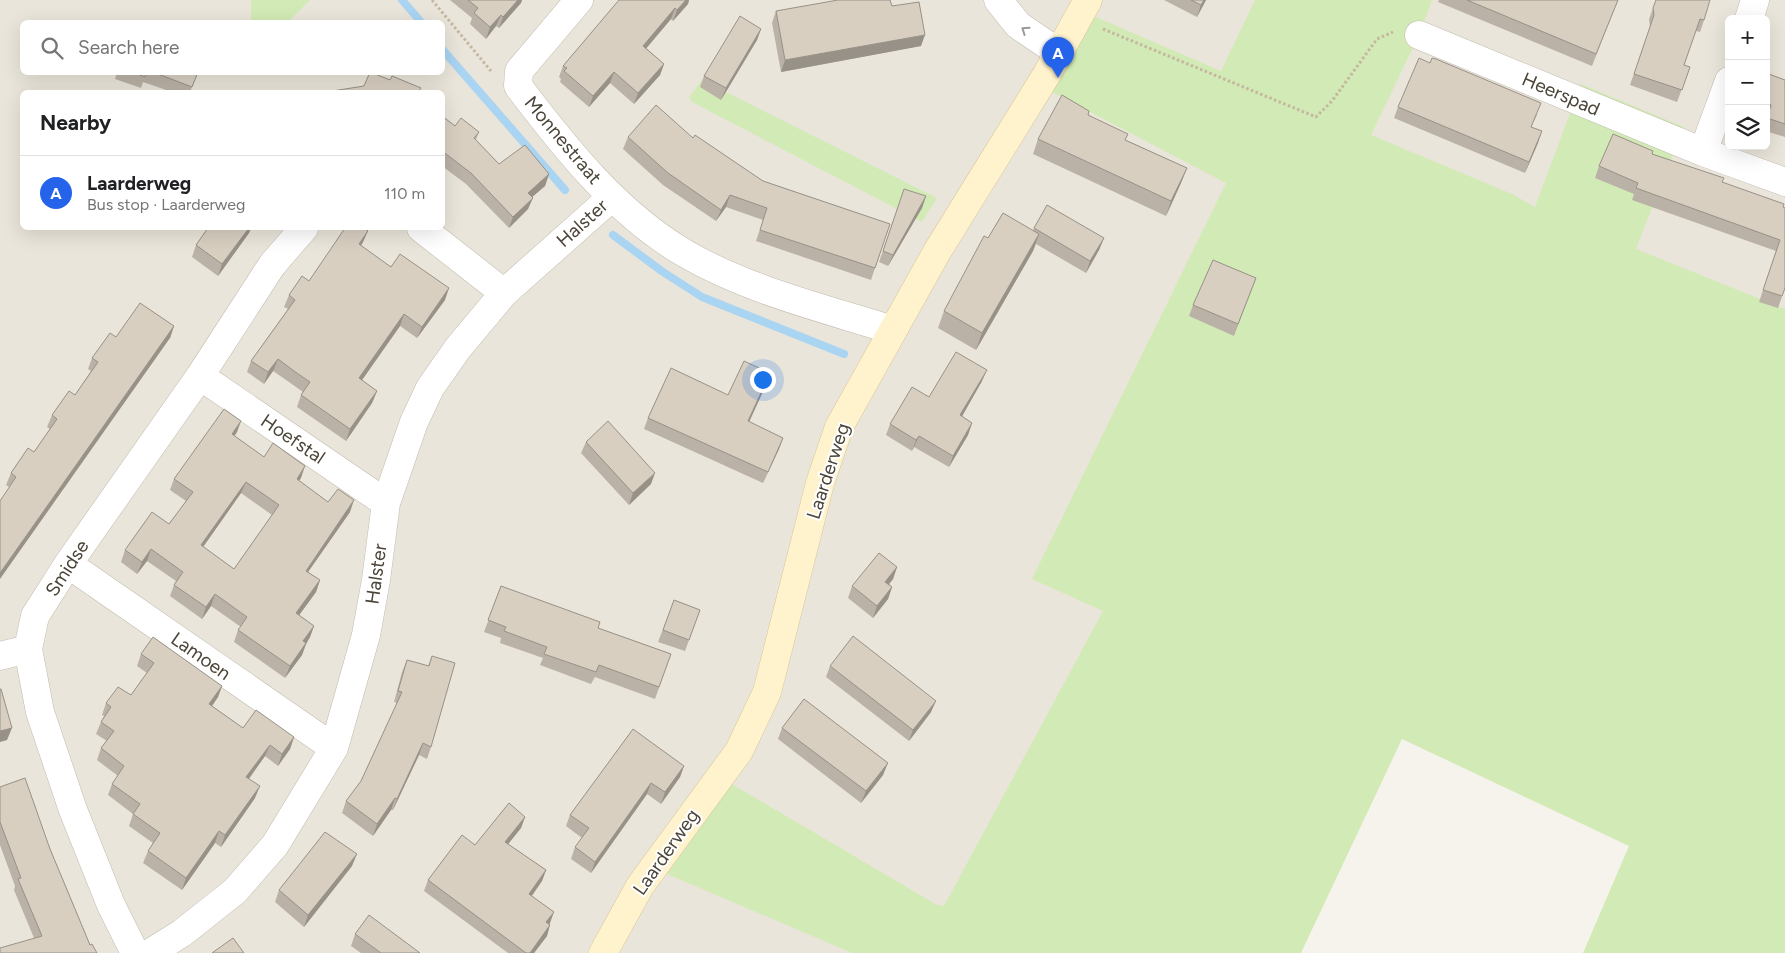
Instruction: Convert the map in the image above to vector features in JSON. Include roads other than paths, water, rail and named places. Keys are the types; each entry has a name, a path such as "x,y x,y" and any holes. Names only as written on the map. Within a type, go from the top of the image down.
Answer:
{"street":[{"name":"Monnestraat","path":"580,0 519,71 518,86 593,178 634,217 685,254 744,281 892,330"},
{"path":"998,0 1018,25 1058,53"},
{"path":"1750,15 1755,0"},
{"name":"Laarderweg","path":"603,953 640,886 739,751 767,692 820,483 839,427 938,250 1058,53 1082,9"},
{"name":"Heerspad","path":"1420,35 1703,152 1785,182"},
{"path":"1703,152 1725,93"},
{"name":"Halster","path":"150,953 182,934 235,891 275,845 334,748 366,635 376,580 386,503 414,422 430,388 458,348 504,293 612,197"},
{"name":"Smidse","path":"135,953 111,905 73,810 40,712 28,649 36,616 68,564 200,376 272,265 302,230"},
{"path":"424,230 504,293"},
{"name":"Hoefstal","path":"200,376 386,503"},
{"name":"Lamoen","path":"68,564 334,748"},
{"path":"0,656 28,649"}],"waterway":[{"path":"402,0 419,20"},
{"path":"445,52 565,190"},
{"path":"613,235 663,272 702,297 844,354"}],"place":[{"name":"Laarderweg","path":"1058,78"}]}
